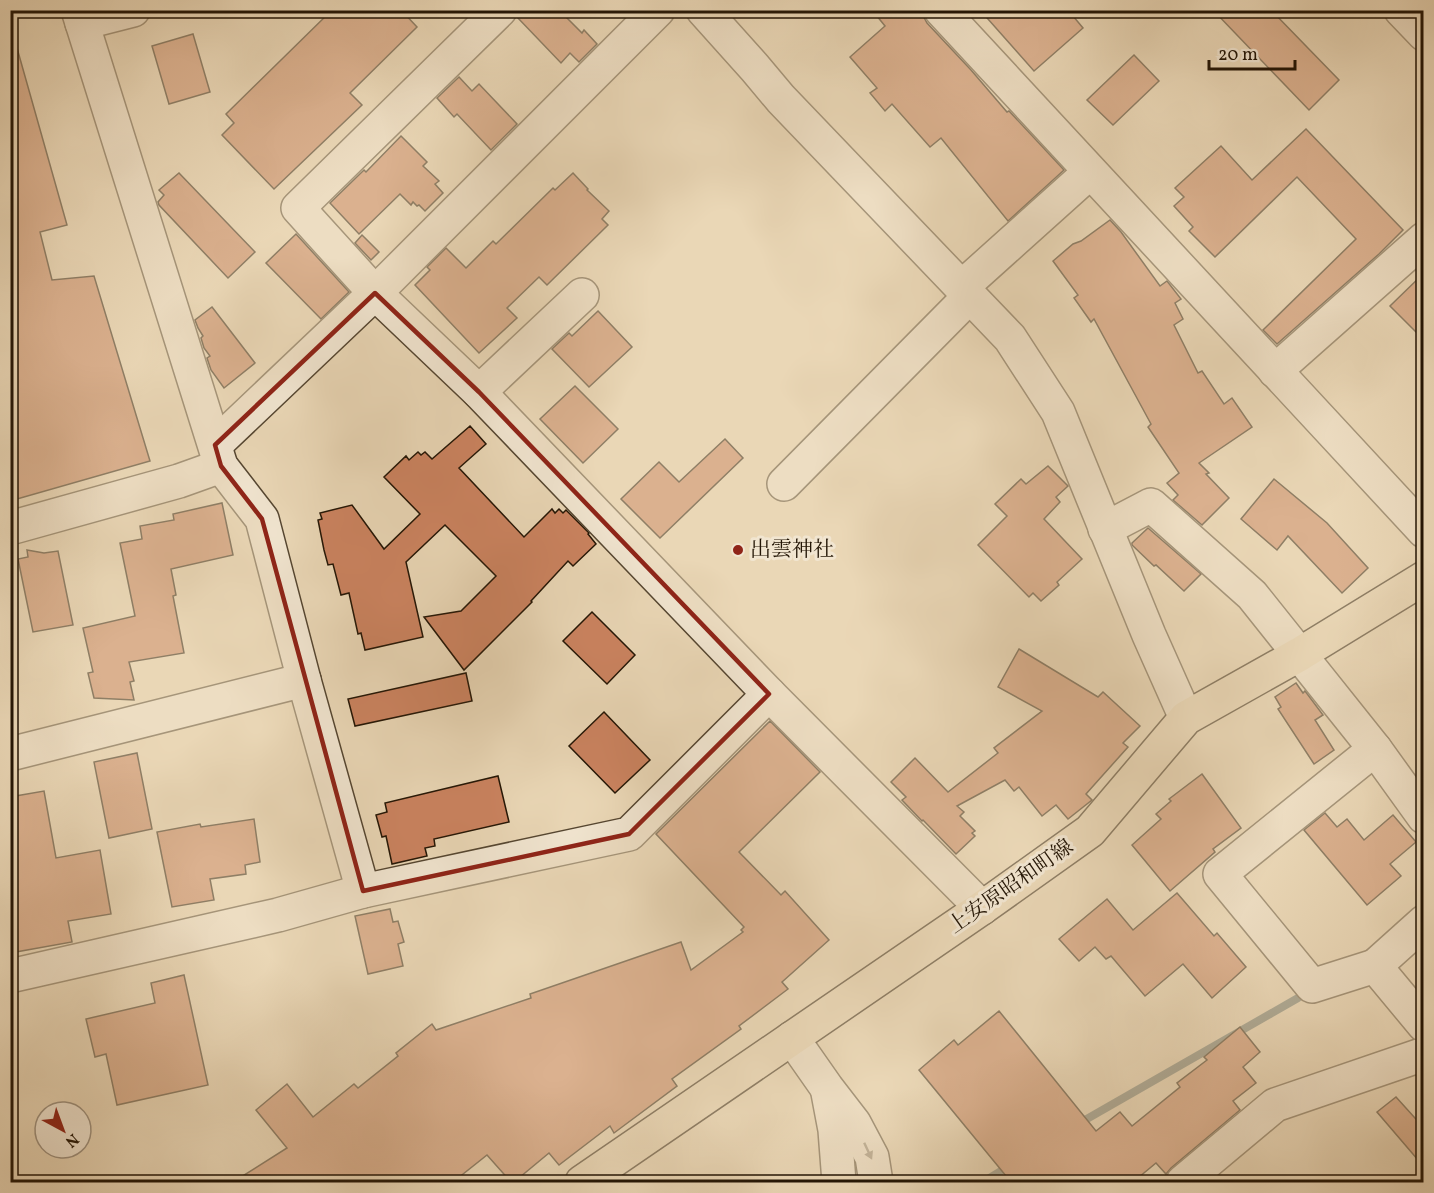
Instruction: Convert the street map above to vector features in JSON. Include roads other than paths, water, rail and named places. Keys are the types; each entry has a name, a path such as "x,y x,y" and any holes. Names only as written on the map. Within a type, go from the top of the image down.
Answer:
{"main road":[{"name":"上安原昭和町線","path":"582,1182 982,908 1090,831 1186,718 1300,654 1424,578"}],"street":[{"path":"133,10 80,17 218,455 262,519 304,681 363,891"},
{"path":"500,10 298,208 375,292 479,392 769,694 982,908"},
{"path":"10,528 179,481 218,455 375,292 658,10"},
{"path":"703,10 781,99 1010,338 1058,412 1186,718"},
{"path":"941,10 1424,531"},
{"path":"1401,10 1424,34"},
{"path":"784,484 966,292 1090,172"},
{"path":"1275,370 1424,239"},
{"path":"479,392 582,295"},
{"path":"1105,529 1151,505 1252,595 1375,750 1424,817"},
{"path":"10,754 304,681"},
{"path":"10,976 279,915 363,891 629,834 769,694"},
{"path":"1375,750 1220,874 1312,986 1375,966 1424,922"},
{"path":"1375,966 1424,1026"},
{"path":"792,1038 854,1123 872,1157 876,1182"},
{"path":"1183,1182 1275,1105 1424,1054"},
{"path":"827,1088 835,1130 839,1182"}],"waterway":[{"path":"1078,1124 1298,998"},
{"path":"983,1182 1011,1165"}],"place":[{"name":"出雲神社","path":"738,550"}]}
